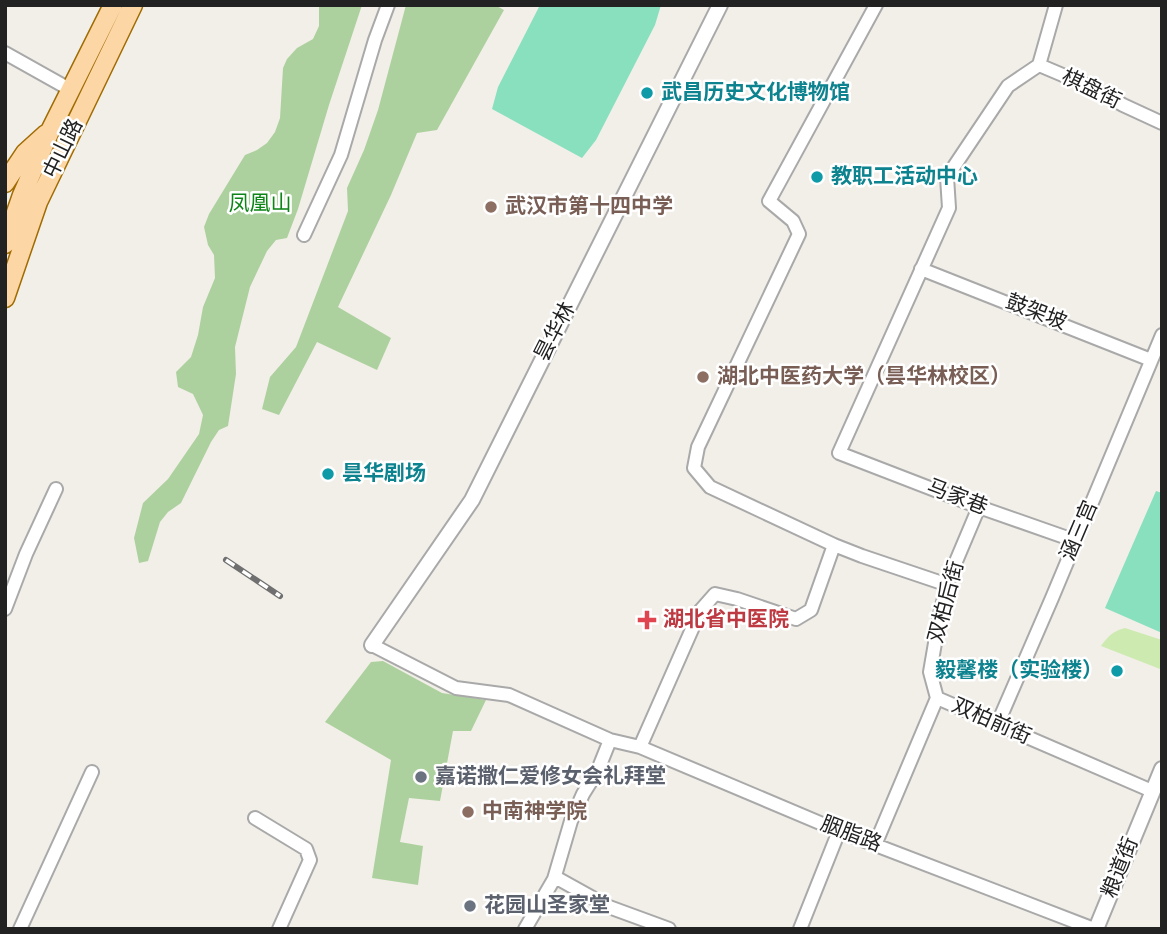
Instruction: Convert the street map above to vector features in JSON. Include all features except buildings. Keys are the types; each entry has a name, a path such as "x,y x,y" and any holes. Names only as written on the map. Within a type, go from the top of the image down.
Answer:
{"main road":[{"name":"中山路","path":"5,244 22,195 51,129 113,5"},
{"name":"中山路","path":"5,298 38,202 133,5"},
{"path":"7,176 25,153 51,129"}],"street":[{"path":"304,235 341,155 388,5"},
{"name":"昙华林","path":"372,646 472,499 720,5"},
{"path":"876,5 769,201 793,221 799,234 698,447 694,468 710,487 834,545 948,586"},
{"name":"棋盘街","path":"1056,5 1039,65 1162,123"},
{"path":"5,52 71,90"},
{"path":"921,269 949,208 947,177 1008,86 1039,65"},
{"name":"鼓架坡","path":"921,269 1151,360"},
{"name":"马家巷","path":"921,269 839,453 1076,541"},
{"name":"涵三宫","path":"997,725 1162,335"},
{"path":"5,609 26,554 56,489"},
{"name":"双柏后街","path":"937,698 930,672 940,614 949,578 979,507"},
{"path":"640,747 700,611 715,594 796,619 811,610 834,545"},
{"name":"胭脂路","path":"372,646 456,688 509,695 610,740 640,747 839,831 1095,929"},
{"name":"双柏前街","path":"875,845 937,698 1152,791"},
{"path":"522,921 555,877 571,821 598,770 610,740"},
{"name":"粮道街","path":"1095,929 1162,769"},
{"path":"20,929 92,772"},
{"path":"255,818 306,849 310,860 279,929"},
{"path":"800,929 839,831"},
{"path":"555,877 609,907 666,928"}],"green space":[{"name":"凤凰山","path":"319,5 362,5 287,238 276,240 267,251 250,287 235,347 236,374 228,426 219,430 211,442 181,503 160,522 148,561 139,563 134,538 143,503 168,479 199,434 203,415 193,394 178,387 176,372 191,357 203,307 215,278 214,255 208,245 204,227 245,155 267,143 275,132 280,118 283,68 297,48 313,39 319,26"},
{"path":"406,5 495,5 504,10 437,130 417,133 338,307 391,338 377,370 317,342 279,415 262,409 270,377 296,347 348,211 347,188 378,110"},
{"path":"540,5 661,5 655,25 596,140 582,158 492,109 498,87"},
{"path":"1156,491 1162,493 1162,633 1105,608"},
{"path":"1125,628 1162,640 1160,669 1101,646 1111,634"},
{"path":"383,661 442,693 486,700 471,731 453,731 440,801 409,798 400,842 423,846 418,885 372,878 391,760 325,722 371,662"}],"railway":[{"path":"226,560 280,596"}],"place":[{"name":"武昌历史文化博物馆","path":"647,93"},
{"name":"教职工活动中心","path":"817,177"},
{"name":"武汉市第十四中学","path":"491,207"},
{"name":"湖北中医药大学（昙华林校区）","path":"703,377"},
{"name":"昙华剧场","path":"328,474"},
{"name":"湖北省中医院","path":"647,620"},
{"name":"毅馨楼（实验楼）","path":"1117,671"},
{"name":"嘉诺撒仁爱修女会礼拜堂","path":"421,777"},
{"name":"中南神学院","path":"468,812"},
{"name":"花园山圣家堂","path":"470,906"}]}
